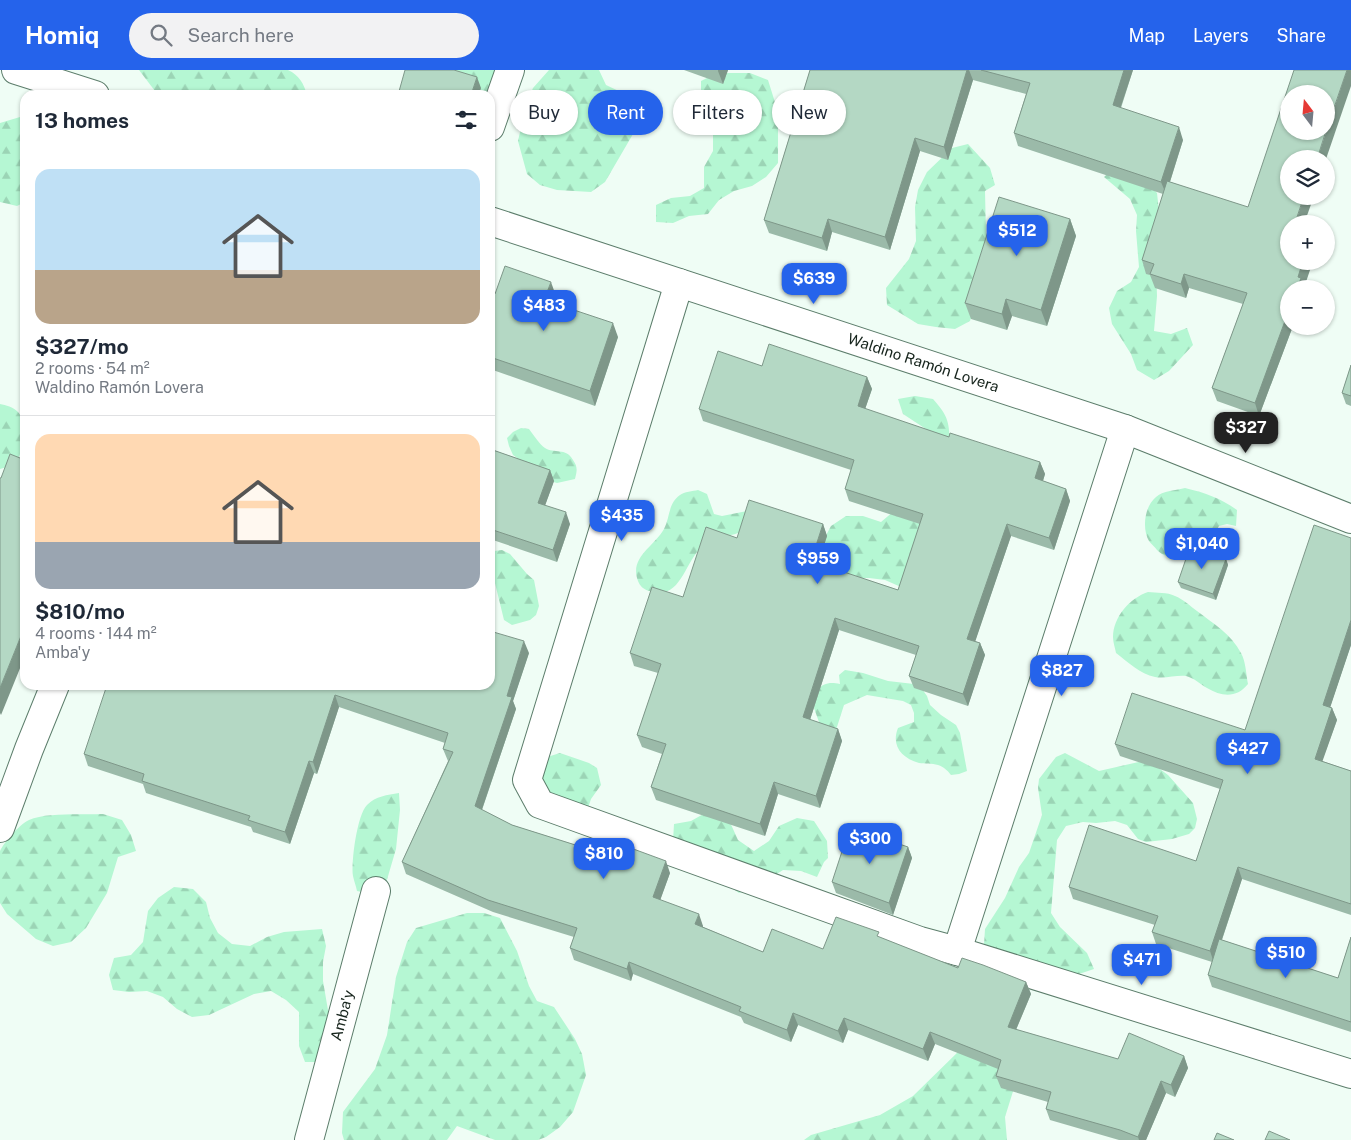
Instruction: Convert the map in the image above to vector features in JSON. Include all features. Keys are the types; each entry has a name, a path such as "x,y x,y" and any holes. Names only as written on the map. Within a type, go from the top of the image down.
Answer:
{"street":[{"path":"16,70 79,90"},
{"path":"495,113 510,70"},
{"name":"Waldino Ramón Lovera","path":"495,223 1125,429 1351,519"},
{"path":"679,283 527,780 540,804 920,941 1351,1074"},
{"path":"957,951 1125,429"},
{"path":"0,828 53,690"},
{"name":"Amba'y","path":"309,1140 376,891"}],"green space":[{"path":"139,70 288,70 295,74 305,90 154,90"},
{"path":"442,70 513,70 495,90 457,90"},
{"path":"549,70 599,70 606,85 617,90 588,90 588,135 632,135 605,182 591,192 557,190 540,185 527,174 518,141 519,135 578,135 578,90 532,90"},
{"path":"717,73 750,73 768,80 772,93 772,135 778,135 778,163 766,177 752,186 734,191 719,200 708,214 689,216 673,223 656,222 656,205 671,198 690,196 704,188 704,167 713,151 713,135 762,135 762,90 701,90 701,81"},
{"path":"20,117 20,204 17,206 0,202 0,123"},
{"path":"968,144 990,168 995,185 985,191 986,235 981,289 970,321 955,329 918,324 887,305 886,288 909,259 916,241 915,207 918,190 927,172 952,148"},
{"path":"1117,165 1145,180 1157,193 1159,211 1155,229 1157,296 1154,331 1171,334 1187,328 1193,345 1169,371 1154,380 1137,370 1131,354 1112,324 1109,308 1117,291 1131,282 1139,267 1136,231 1137,215 1130,199 1104,177"},
{"path":"915,396 933,399 945,415 950,446 901,587 885,580 815,574 823,558 823,541 831,526 846,516 863,516 881,522 894,511 932,433 903,414 898,399"},
{"path":"0,404 9,406 20,415 20,453 12,465 0,469"},
{"path":"521,428 529,429 548,450 567,453 575,462 577,471 575,479 557,483 547,480 513,455 507,438"},
{"path":"1185,488 1212,496 1237,510 1236,526 1227,524 1219,526 1210,551 1167,556 1159,552 1149,541 1145,530 1145,518 1152,501 1159,495"},
{"path":"698,490 707,494 714,514 722,516 747,511 741,532 731,535 722,534 702,547 681,579 668,591 660,593 645,589 639,583 636,573 640,559 664,529 671,506 676,498 684,493"},
{"path":"502,550 510,554 534,580 539,606 536,615 530,620 512,625 504,620 495,583 495,551"},
{"path":"1148,592 1178,597 1227,635 1237,646 1244,660 1248,684 1244,689 1229,695 1213,691 1186,676 1155,677 1134,667 1116,653 1113,637 1119,616 1135,599"},
{"path":"845,670 863,673 888,681 914,684 922,689 930,705 956,725 960,733 967,771 951,775 940,766 913,761 899,750 896,740 898,728 914,722 914,713 911,705 903,701 867,695 844,705 836,730 820,725 814,708 816,691 827,684 840,684 839,675"},
{"path":"560,753 589,763 597,768 601,785 591,799 588,808 548,806 538,765 544,758"},
{"path":"1065,753 1099,771 1143,761 1153,764 1168,775 1193,803 1197,819 1195,828 1189,834 1172,839 1146,842 1138,839 1127,825 1115,821 1083,822 1066,826 1057,840 1051,913 1060,927 1087,953 1094,969 1079,974 1046,972 984,945 985,929 1005,898 1019,867 1029,853 1042,815 1038,788 1039,779 1056,757"},
{"path":"399,793 400,810 396,849 386,883 372,894 357,891 353,876 353,860 363,810 367,805 382,796"},
{"path":"724,809 738,840 754,851 769,841 779,826 797,818 814,821 827,841 828,858 817,877 801,871 783,870 755,888 739,893 684,854 673,841 674,824 691,821 707,812"},
{"path":"103,814 122,820 131,835 136,851 118,857 107,893 86,928 71,942 53,946 36,939 7,914 0,903 0,851 21,826 36,817"},
{"path":"174,887 193,889 206,902 210,918 218,933 232,944 250,946 267,937 284,932 322,929 326,946 323,962 323,981 335,1051 323,1062 305,1062 299,1046 299,1012 286,1000 271,991 254,994 209,1015 192,1017 177,1009 163,997 147,991 129,992 113,990 109,975 114,958 131,955 143,942 148,911 158,898"},
{"path":"467,913 484,913 500,918 517,951 529,986 537,1001 554,1007 575,1039 582,1054 586,1075 573,1112 560,1127 538,1140 495,1140 457,1126 447,1140 344,1140 342,1133 343,1112 375,1069 387,1035 396,977 407,942 416,928"},
{"path":"961,1049 995,1056 1015,1085 1005,1117 1007,1140 804,1140 811,1135 880,1115 913,1096"}],"building":[{"path":"405,70 454,70 477,77 473,90 399,90"},
{"path":"810,70 967,70 944,147 915,138 885,237 828,219 822,238 764,220 790,135 846,135 846,90 804,90"},
{"path":"981,70 1124,70 1113,105 1179,127 1161,182 1014,133 1030,83"},
{"path":"1294,70 1347,70 1335,105 1335,85 1289,85"},
{"path":"1280,112 1280,140 1323,140 1320,150 1280,150 1280,205 1301,205 1298,215 1280,215 1280,270 1300,270 1298,277 1301,278 1300,280 1280,280 1280,335 1255,403 1212,388 1247,293 1184,274 1181,284 1150,274 1154,264 1142,260 1167,181 1248,207"},
{"path":"999,197 1070,219 1041,310 1006,299 1002,314 965,303"},
{"path":"505,266 551,282 544,300 613,323 590,391 495,359 495,294"},
{"path":"769,344 867,377 858,406 949,437 950,433 1040,462 1035,478 1066,489 1049,538 1007,524 967,639 980,643 963,694 909,676 919,646 835,618 803,717 838,729 816,796 774,782 760,824 651,787 666,744 637,735 661,664 630,653 652,587 683,597 706,527 737,538 749,500 823,524 811,561 898,590 923,514 845,489 854,460 699,409 718,351 762,366"},
{"path":"1351,365 1351,396 1342,393"},
{"path":"495,451 550,470 538,503 566,512 553,550 495,531"},
{"path":"10,454 20,458 20,638 0,688 0,478"},
{"path":"1314,525 1351,538 1351,620 1323,705 1332,708 1315,759 1351,771 1351,904 1238,867 1210,951 1152,932 1158,916 1069,887 1089,825 1196,861 1223,780 1115,744 1132,693 1245,730"},
{"path":"1190,547 1226,559 1213,594 1178,582"},
{"path":"495,632 524,641 507,696 512,697 475,806 512,825 604,854 609,840 666,861 653,897 699,914 695,924 763,952 772,929 823,949 836,917 879,932 877,936 958,968 962,958 1026,982 1008,1027 1118,1059 1129,1033 1184,1056 1171,1085 1161,1081 1138,1137 1046,1109 1051,1092 996,1076 1001,1060 930,1032 923,1049 844,1018 838,1031 793,1013 787,1030 739,1011 741,1007 629,962 627,969 570,948 577,928 488,900 402,862 453,752 443,749 448,733 335,695 313,762 309,761 285,832 248,820 250,816 142,781 144,774 84,754 105,690 495,690"},
{"path":"850,827 908,847 889,903 832,882"},
{"path":"1351,937 1351,1022 1208,975 1219,939 1338,978"},
{"path":"1269,1131 1290,1140 1265,1140"},
{"path":"1217,1133 1234,1140 1214,1140"}]}
